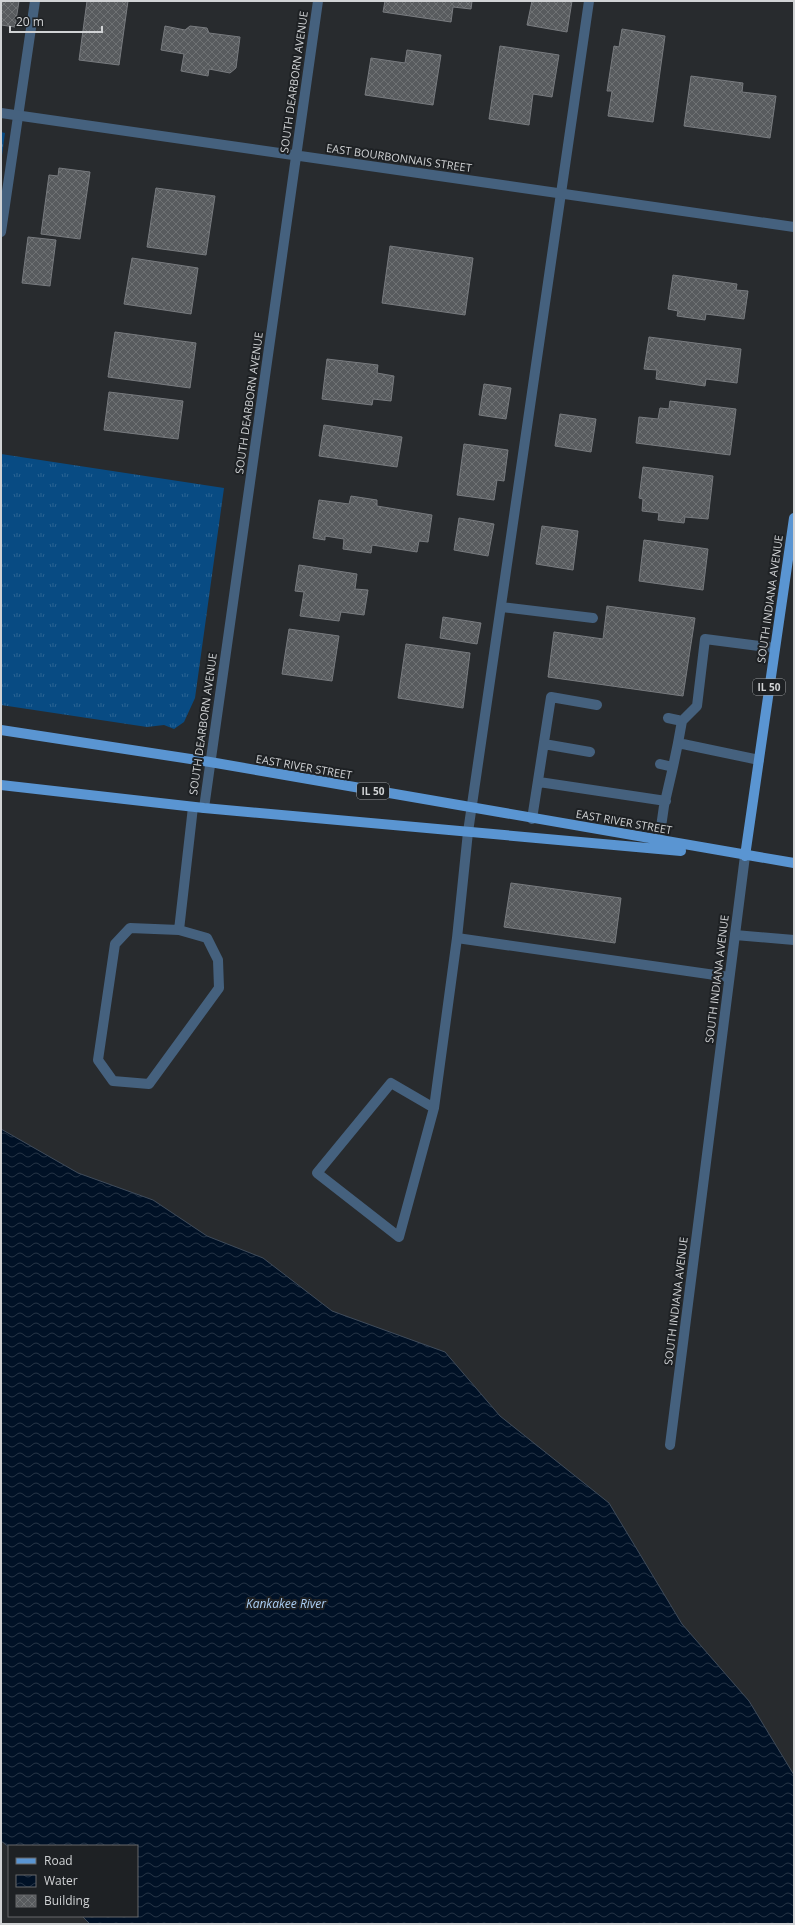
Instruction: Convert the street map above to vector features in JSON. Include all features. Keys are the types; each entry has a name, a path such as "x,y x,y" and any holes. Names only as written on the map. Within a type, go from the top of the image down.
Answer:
{"main road":[{"name":"SOUTH INDIANA AVENUE","path":"745,856 794,518"},
{"name":"EAST RIVER STREET","path":"1,730 210,762 745,856 794,863"},
{"name":"EAST RIVER STREET","path":"1,785 198,808 745,856"}],"street":[{"path":"1,232 34,1"},
{"name":"SOUTH DEARBORN AVENUE","path":"179,930 198,808 210,762 318,1"},
{"path":"434,1108 391,1083 317,1173 399,1237 434,1108 457,938 468,832 589,1"},
{"name":"EAST BOURBONNAIS STREET","path":"1,113 794,227"},
{"path":"501,607 593,618"},
{"path":"659,841 664,806 682,721 697,706 705,639 775,648"},
{"path":"532,819 552,697 597,705"},
{"path":"668,718 682,721"},
{"path":"678,743 759,760"},
{"path":"544,744 590,752"},
{"path":"660,764 673,767"},
{"path":"539,782 666,801"},
{"name":"SOUTH INDIANA AVENUE","path":"670,1445 745,856"},
{"path":"130,928 179,930 207,938 218,960 219,988 149,1084 113,1081 98,1060 115,944 130,928"},
{"path":"735,935 794,940"},
{"path":"457,938 729,977"}],"green space":[{"path":"1,132 5,133 1,163"},
{"path":"1,454 224,488 195,698 184,722 174,729 164,725 147,727 1,705"}],"water":[{"name":"Kankakee River","path":"1,1129 78,1173 153,1200 207,1236 263,1258 332,1311 445,1352 500,1416 609,1503 682,1624 749,1701 794,1775 794,1924 90,1924 83,1917 138,1917 138,1845 8,1845 8,1846 1,1841"}],"building":[{"path":"1,1 19,1 15,27 1,25"},
{"path":"87,1 128,1 119,65 79,60"},
{"path":"385,1 472,1 471,9 453,7 451,22 383,12"},
{"path":"532,1 572,1 567,32 527,25"},
{"path":"165,26 185,30 190,26 207,28 209,33 240,37 236,68 230,73 209,69 208,76 181,71 184,54 161,50"},
{"path":"622,29 665,36 653,122 608,116 612,91 607,91 614,46 619,47"},
{"path":"500,46 559,55 552,97 533,94 529,125 489,119"},
{"path":"407,50 441,55 433,105 365,95 371,58 405,63"},
{"path":"691,76 743,83 742,92 776,96 770,138 684,126"},
{"path":"59,168 90,172 80,239 41,234 49,175 58,176"},
{"path":"156,188 215,196 206,255 147,247"},
{"path":"28,237 56,240 50,286 22,283"},
{"path":"390,246 473,258 465,315 382,303"},
{"path":"132,258 198,268 191,314 124,304"},
{"path":"673,275 737,284 736,290 748,291 744,319 706,314 705,320 677,316 678,311 668,309"},
{"path":"115,332 196,343 190,388 108,377"},
{"path":"649,337 741,349 737,383 706,379 705,386 656,379 657,370 644,369"},
{"path":"327,359 378,365 377,373 394,376 391,401 373,399 372,405 322,399"},
{"path":"484,384 511,388 506,419 479,415"},
{"path":"109,392 183,401 178,439 104,430"},
{"path":"670,401 736,409 730,455 636,443 639,417 658,419 660,408 669,409"},
{"path":"560,414 596,419 591,452 555,446"},
{"path":"324,425 402,437 397,467 319,456"},
{"path":"464,444 508,450 504,481 497,480 494,500 457,495"},
{"path":"643,467 713,476 708,519 685,517 684,523 658,520 659,513 642,511 643,499 639,498"},
{"path":"351,496 377,500 377,506 432,515 428,542 419,541 417,552 372,545 371,553 343,549 344,539 325,536 325,540 313,538 319,500 349,504"},
{"path":"459,518 494,524 488,556 454,550"},
{"path":"542,526 578,531 573,570 536,564"},
{"path":"644,540 708,549 703,590 639,581"},
{"path":"299,565 357,574 355,589 368,590 364,615 341,612 339,621 300,616 304,592 295,591"},
{"path":"607,606 695,618 683,696 548,677 554,632 603,639"},
{"path":"443,617 481,623 477,644 440,638"},
{"path":"289,629 339,636 332,681 282,674"},
{"path":"406,644 470,653 463,708 398,698"},
{"path":"511,883 621,898 615,943 504,927"}]}
